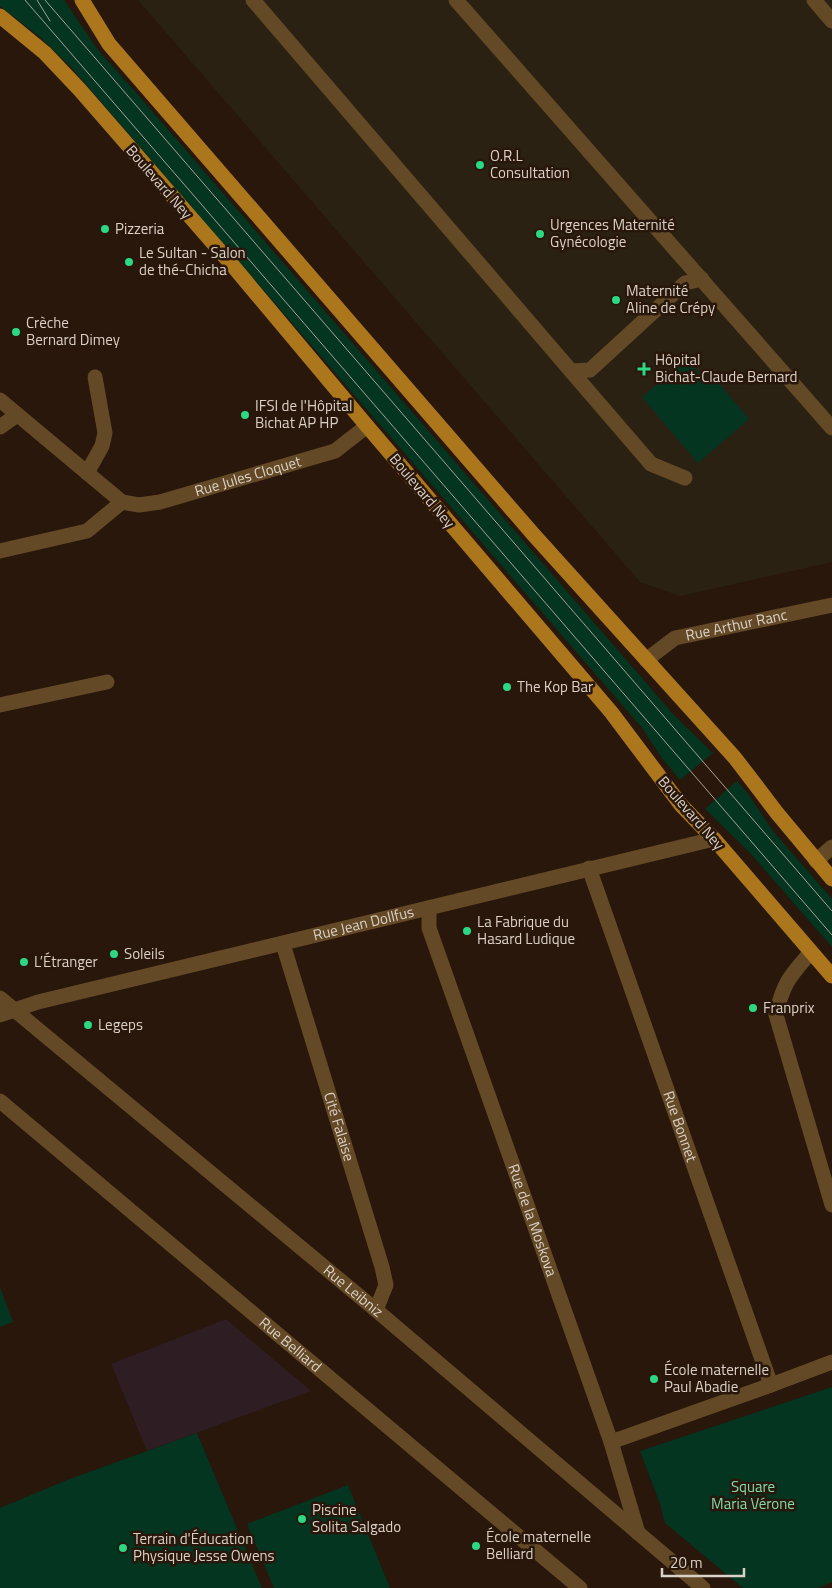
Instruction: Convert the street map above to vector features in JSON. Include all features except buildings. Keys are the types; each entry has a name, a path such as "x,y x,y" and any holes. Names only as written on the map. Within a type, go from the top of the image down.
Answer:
{"main road":[{"path":"82,0 108,44 533,534 735,758 832,879"},
{"name":"Boulevard Ney","path":"0,16 61,68 233,266 366,426 611,712 681,806 714,839 832,976"}],"street":[{"path":"253,0 651,464 685,478"},
{"path":"456,0 832,428"},
{"path":"814,0 832,21"},
{"path":"571,371 590,370 685,283 702,279"},
{"path":"87,473 102,446 105,433 95,377"},
{"path":"0,400 122,502 88,531 0,551"},
{"path":"0,428 17,415"},
{"name":"Rue Jules Cloquet","path":"122,502 139,505 160,502 335,451 366,426"},
{"name":"Rue Arthur Ranc","path":"646,660 675,638 832,605"},
{"path":"0,705 107,682"},
{"name":"Rue Jean Dollfus","path":"7,1012 38,1002 714,839"},
{"path":"816,861 832,847"},
{"name":"Rue Bonnet","path":"589,868 771,1385"},
{"name":"Rue de la Moskova","path":"429,908 429,928 611,1442 638,1533"},
{"name":"Cité Falaise","path":"284,944 382,1267 386,1285 376,1310"},
{"path":"811,952 787,979 780,994 776,1015 832,1205"},
{"name":"Rue Leibniz","path":"0,998 7,1012 376,1310 702,1588"},
{"name":"Rue Belliard","path":"0,1101 580,1588"},
{"path":"611,1442 832,1362"}],"shaded area":[{"name":"Hôpital Bichat-Claude Bernard","path":"138,0 832,0 832,562 680,596 640,582"},
{"path":"226,1319 311,1391 147,1451 111,1364"}],"green space":[{"path":"0,0 64,0 98,50 674,715 713,753 680,780 662,758 642,728 70,66 41,38 0,6"},
{"path":"687,359 705,380 712,375 749,419 698,463 642,397"},
{"path":"737,781 773,831 832,899 832,947 750,853 705,809"},
{"path":"0,1287 13,1322 0,1327"},
{"name":"Square Maria Vérone","path":"832,1387 832,1582 818,1588 743,1588 665,1523 660,1504 640,1451"},
{"name":"Terrain d'Éducation Physique Jesse Owens","path":"197,1433 262,1588 0,1588 0,1508 67,1480"},
{"name":"Piscine Solita Salgado","path":"348,1485 390,1588 274,1588 247,1524"}],"tram line":[{"path":"25,0 832,935"},
{"path":"37,0 50,21"},
{"path":"45,0 832,911"}],"place":[{"name":"O.R.L Consultation","path":"480,165"},
{"name":"Pizzeria","path":"105,229"},
{"name":"Urgences Maternité Gynécologie","path":"540,234"},
{"name":"Le Sultan - Salon de thé-Chicha","path":"129,262"},
{"name":"Maternité Aline de Crépy","path":"616,300"},
{"name":"Crèche Bernard Dimey","path":"16,332"},
{"name":"Hôpital Bichat-Claude Bernard","path":"644,369"},
{"name":"IFSI de l'Hôpital Bichat AP HP","path":"245,415"},
{"name":"The Kop Bar","path":"507,687"},
{"name":"La Fabrique du Hasard Ludique","path":"467,931"},
{"name":"Soleils","path":"114,954"},
{"name":"L’Étranger","path":"24,962"},
{"name":"Franprix","path":"753,1008"},
{"name":"Legeps","path":"88,1025"},
{"name":"École maternelle Paul Abadie","path":"654,1379"},
{"name":"Piscine Solita Salgado","path":"302,1519"},
{"name":"École maternelle Belliard","path":"476,1546"},
{"name":"Terrain d'Éducation Physique Jesse Owens","path":"123,1548"}]}
